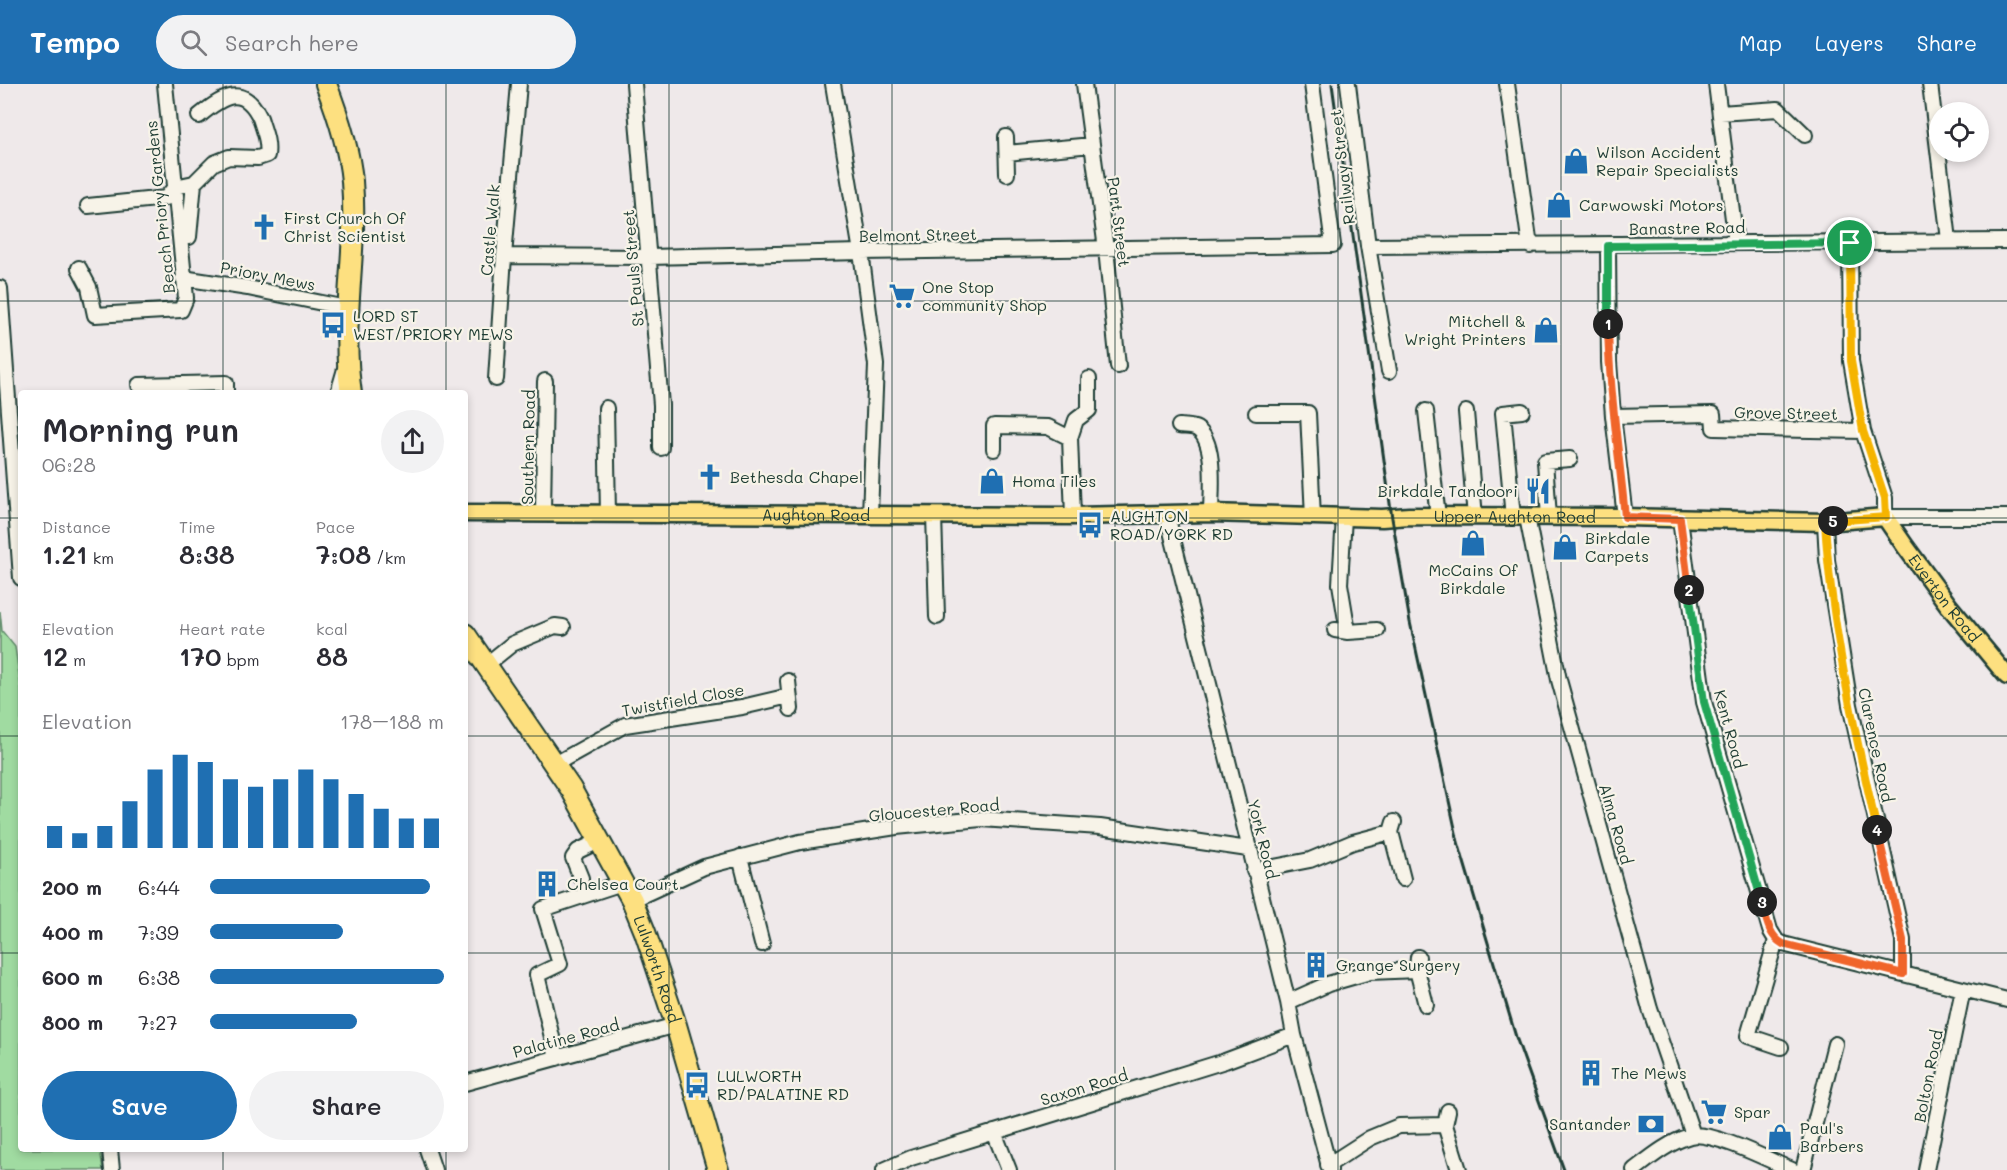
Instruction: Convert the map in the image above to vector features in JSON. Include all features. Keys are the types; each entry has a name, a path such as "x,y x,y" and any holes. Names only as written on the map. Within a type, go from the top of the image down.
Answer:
{"highway":[{"path":"326,84 338,115 352,181 352,230 347,308 347,364 351,390"},
{"name":"Lulworth Road","path":"468,638 572,789 627,892 645,932 676,1025 718,1170"}],"main road":[{"name":"Aughton Road","path":"468,513 1167,515"},
{"name":"Upper Aughton Road","path":"1167,515 1211,513 1313,517 1625,517 1825,522 1886,517"},
{"name":"Everton Road","path":"1886,517 1943,597 2007,676"}],"street":[{"name":"Beach Priory Gardens","path":"79,268 89,287 95,315 181,310 186,298 165,84"},
{"name":"Castle Walk","path":"496,379 519,84"},
{"name":"St Pauls Street","path":"634,84 661,405 661,448"},
{"path":"833,84 861,252 876,365 870,514"},
{"name":"Part Street","path":"1084,84 1106,249 1118,366"},
{"name":"Belmont Street","path":"504,256 649,257 1333,245 1312,84"},
{"name":"Railway Street","path":"1348,84 1368,246 1389,371"},
{"path":"1507,84 1530,246"},
{"path":"1716,84 1736,243"},
{"path":"1930,84 1949,240"},
{"path":"88,206 166,198 175,187 194,183 214,163 229,157 258,158 267,155 269,145 255,106 249,98 242,94 232,93 224,96 199,116"},
{"path":"1720,113 1778,109 1805,135"},
{"path":"1006,137 1007,174"},
{"path":"1006,153 1092,145"},
{"path":"189,237 194,183"},
{"name":"Banastre Road","path":"1368,246 1608,246 2007,241"},
{"path":"1850,243 1851,361 1863,431 1885,498 1886,517"},
{"path":"1608,246 1609,362 1625,517"},
{"name":"Priory Mews","path":"183,278 248,288 347,308"},
{"path":"0,288 18,537"},
{"path":"339,390 347,364"},
{"path":"1073,516 1070,438 1076,420 1089,410 1089,379"},
{"name":"Southern Road","path":"543,513 545,381"},
{"path":"139,385 226,383 226,390"},
{"path":"606,408 608,514"},
{"path":"1426,411 1438,517"},
{"name":"Alma Road","path":"1522,411 1503,413 1520,517 1559,680 1650,1009 1693,1135"},
{"path":"1256,412 1308,413 1313,517"},
{"path":"1466,412 1475,517"},
{"name":"Grove Street","path":"1613,416 1713,414 1714,428 1863,431"},
{"path":"994,449 994,426 1048,427 1070,438"},
{"path":"1179,426 1196,428 1202,433 1210,450 1211,513"},
{"path":"1549,517 1545,461 1570,459"},
{"path":"934,515 937,616"},
{"name":"York Road","path":"1167,515 1248,849 1288,1002 1294,1035 1329,1167"},
{"path":"1344,517 1340,584 1342,631 1377,630"},
{"name":"Upper Aughton Road","path":"1886,517 2007,518"},
{"name":"Kent Road","path":"1680,519 1704,702 1770,930 1776,940"},
{"name":"Clarence Road","path":"1825,522 1827,560 1850,705 1903,940 1903,974"},
{"path":"486,665 512,644 555,626 563,627"},
{"name":"Twistfield Close","path":"555,764 625,725 790,702 788,681"},
{"name":"Gloucester Road","path":"558,1058 537,975 560,964 543,909 627,892 704,867 800,842 896,827 981,819 1100,827 1248,849"},
{"path":"1254,871 1310,861 1392,827 1403,879"},
{"path":"580,878 573,858 578,851 599,841"},
{"path":"740,857 762,944"},
{"path":"1780,1047 1748,1036 1776,940 1783,944 2007,1000"},
{"path":"1288,1002 1329,984 1371,972 1417,963 1426,1005"},
{"name":"Bolton Road","path":"1926,1170 1963,989"},
{"name":"Palatine Road","path":"468,1082 676,1025"},
{"name":"Saxon Road","path":"884,1170 911,1158 1225,1061 1294,1035"},
{"path":"1803,1170 1835,1044"},
{"path":"1329,1167 1370,1137 1399,1126 1447,1118 1459,1170"},
{"path":"994,1132 1009,1170"},
{"path":"1634,1170 1662,1150 1693,1135 1718,1138 1792,1170"},
{"path":"110,1152 112,1170"},
{"path":"428,1152 434,1170"}],"green space":[{"path":"0,611 2,631 15,647 18,668 18,1152 100,1152 103,1170 0,1170"}],"railway":[{"path":"1332,84 1392,518 1410,622 1458,842 1516,1037 1564,1170"}],"place":[{"name":"Wilson Accident Repair Specialists","path":"1576,161"},
{"name":"Carwowski Motors","path":"1559,205"},
{"name":"First Church Of Christ Scientist","path":"264,227"},
{"name":"One Stop community Shop","path":"902,296"},
{"name":"LORD ST WEST/PRIORY MEWS","path":"333,325"},
{"name":"Mitchell & Wright Printers","path":"1546,330"},
{"name":"Bethesda Chapel","path":"710,477"},
{"name":"Homa Tiles","path":"992,481"},
{"name":"Birkdale Tandoori","path":"1538,491"},
{"name":"AUGHTON ROAD/YORK RD","path":"1090,525"},
{"name":"McCains Of Birkdale","path":"1473,543"},
{"name":"Birkdale Carpets","path":"1565,547"},
{"name":"Chelsea Court","path":"547,884"},
{"name":"Grange Surgery","path":"1316,965"},
{"name":"The Mews","path":"1591,1073"},
{"name":"LULWORTH RD/PALATINE RD","path":"697,1085"},
{"name":"Spar","path":"1714,1112"},
{"name":"Santander","path":"1651,1124"},
{"name":"Paul's Barbers","path":"1780,1137"}],"route":[{"path":"1850,243 1851,361 1863,431 1885,498 1886,517 1825,522 1827,560 1850,705 1903,940 1903,974 1783,944 1776,940 1770,930 1704,702 1680,519 1625,517 1609,362 1608,246 1850,243"}]}
